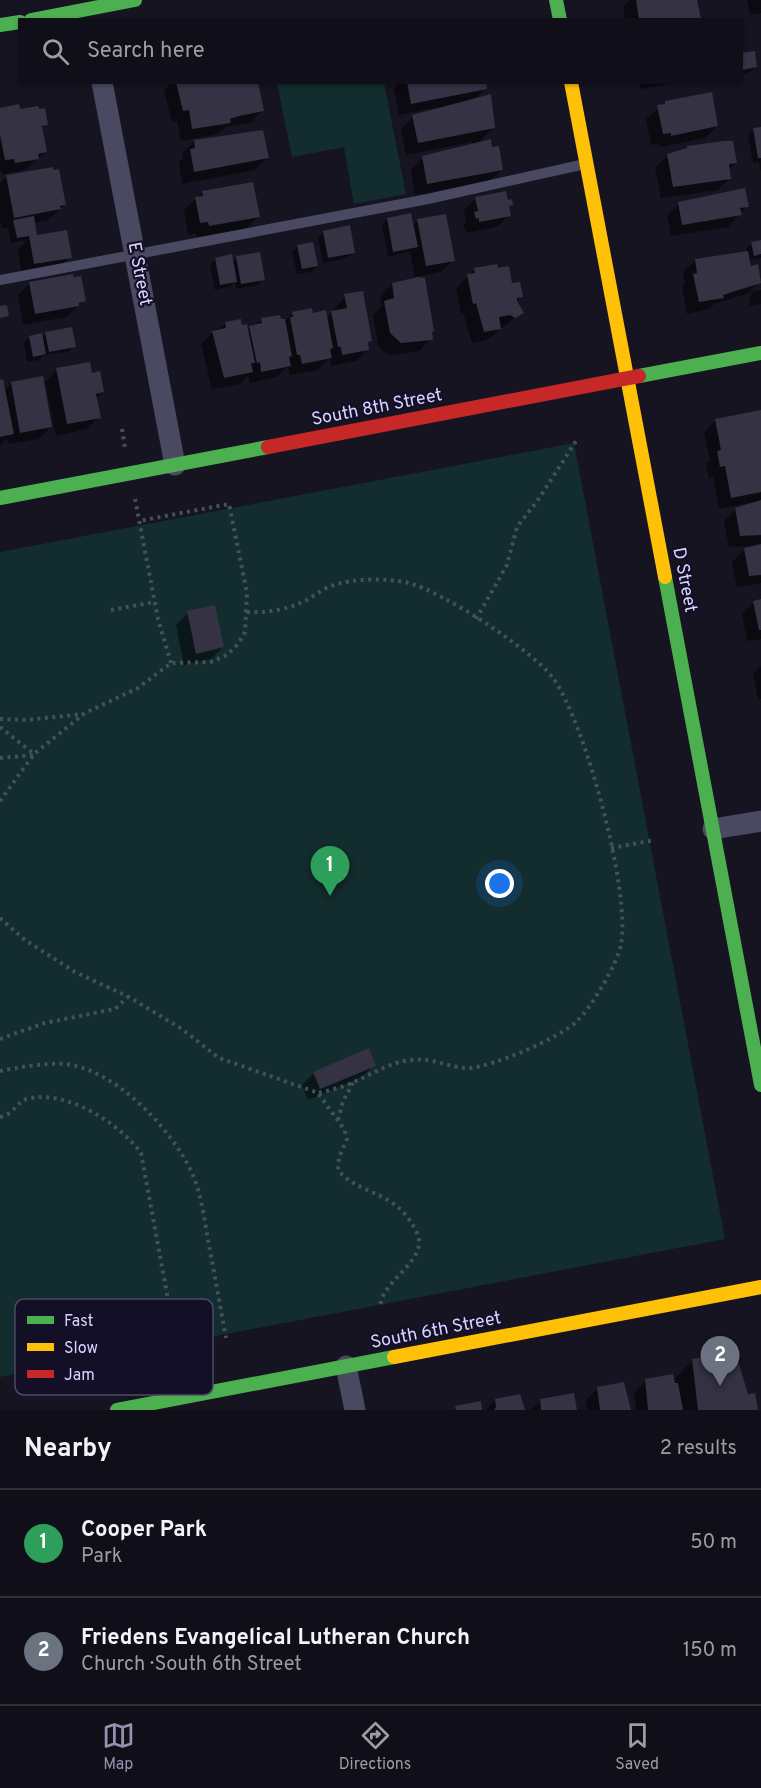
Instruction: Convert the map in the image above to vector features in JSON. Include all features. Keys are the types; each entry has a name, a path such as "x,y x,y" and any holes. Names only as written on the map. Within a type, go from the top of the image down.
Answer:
{"street":[{"path":"42,18 135,0"},
{"path":"556,0 560,18"},
{"path":"0,25 18,22"},
{"name":"E Street","path":"102,84 176,465"},
{"name":"D Street","path":"571,84 761,1085"},
{"name":"South 8th Street","path":"0,498 761,353"},
{"path":"713,829 761,821"},
{"name":"South 6th Street","path":"213,1392 761,1287"},
{"path":"346,1366 355,1410"},
{"name":"South 6th Street","path":"119,1410 196,1395"}],"lane":[{"path":"0,280 428,199 586,164"}],"path":[{"path":"476,619 507,565 517,527 538,501 578,438"},
{"path":"0,801 34,754 85,713 128,693 171,663 211,662 227,655 238,644 245,632 247,593 229,504 140,521 155,602 171,663"},
{"path":"247,612 263,613 300,604 331,586 390,580 426,589 525,652 552,677 569,707 597,785 623,919 621,946 599,989 578,1021 538,1046 470,1068 451,1066 429,1058 396,1062 354,1082 318,1093"},
{"path":"111,610 155,602"},
{"path":"0,719 27,720 85,713"},
{"path":"0,727 34,754"},
{"path":"0,758 34,754"},
{"path":"611,848 656,840"},
{"path":"0,918 26,940 75,972 129,996 182,1029 219,1058 318,1093 338,1120 347,1139 339,1156 338,1170 344,1178 388,1198 406,1214 417,1232 419,1245 410,1262 385,1292 379,1308"},
{"path":"0,1039 45,1023 115,1009 129,996"},
{"path":"0,1071 65,1064 89,1071 112,1083 134,1100 159,1125 178,1150 197,1188 226,1338"},
{"path":"338,1120 343,1101 354,1082"},
{"path":"0,1117 9,1115 21,1101 29,1098 62,1098 89,1110 134,1143 141,1153 168,1299"}],"green space":[{"path":"277,84 384,84 406,194 354,204 344,147 292,157"},
{"path":"574,443 725,1239 213,1336 213,1299 15,1299 15,1374 0,1377 0,552"}],"building":[{"path":"636,0 697,0 701,18 639,18"},
{"path":"755,51 757,67 743,70 743,53"},
{"path":"176,84 258,84 264,111 230,119 231,123 192,129 189,110 183,111"},
{"path":"407,84 486,84 487,89 411,104"},
{"path":"712,92 718,126 671,136 671,133 663,134 657,105 665,104 665,101"},
{"path":"491,94 495,128 418,143 412,115"},
{"path":"19,104 20,109 38,106 39,109 45,108 48,125 42,126 47,152 38,154 39,159 15,163 14,159 5,160 0,135 0,108"},
{"path":"761,127 761,158 758,158 753,128"},
{"path":"263,130 269,158 194,172 190,149 195,148 194,140"},
{"path":"491,139 492,147 499,146 503,170 427,184 422,156"},
{"path":"733,141 737,163 729,164 731,179 673,187 667,154 687,148 687,146"},
{"path":"53,167 53,170 59,169 66,205 60,206 61,209 14,218 6,175"},
{"path":"253,182 260,217 209,226 208,222 200,223 195,197 203,196 202,191"},
{"path":"745,188 749,207 740,208 742,215 682,225 678,202"},
{"path":"506,191 508,200 512,199 513,205 509,206 511,216 479,222 474,212 478,211 475,197"},
{"path":"411,213 418,247 393,252 387,218"},
{"path":"446,214 455,261 426,266 417,219"},
{"path":"34,216 37,235 67,230 72,258 34,264 29,236 17,238 13,220"},
{"path":"350,225 355,253 328,258 323,231"},
{"path":"761,240 761,254 754,256 751,242"},
{"path":"313,242 318,266 302,269 297,245"},
{"path":"748,251 751,266 758,264 761,283 723,295 724,298 699,302 693,274 697,273 695,259"},
{"path":"260,252 265,280 241,284 236,256"},
{"path":"232,254 237,282 220,285 215,258"},
{"path":"497,264 498,268 509,266 512,283 520,282 523,297 517,298 517,301 524,313 515,318 510,315 499,317 501,329 484,332 476,303 473,304 467,274 475,273 474,268"},
{"path":"73,274 74,277 81,276 86,301 79,303 79,306 35,314 29,282"},
{"path":"418,277 425,278 434,331 432,332 433,340 401,343 390,333 384,301 394,298 392,283"},
{"path":"363,291 372,341 368,342 369,350 342,355 341,347 338,347 331,311 347,308 344,294"},
{"path":"7,305 9,316 0,318 0,306"},
{"path":"312,308 313,313 326,310 333,348 330,349 332,358 302,364 300,355 297,355 290,317 293,317 292,312"},
{"path":"280,315 281,319 285,319 292,356 289,357 291,366 261,372 249,326 262,323 261,318"},
{"path":"241,319 242,325 247,324 255,363 251,363 253,372 224,378 212,331 226,328 225,322"},
{"path":"72,327 76,347 49,352 45,332"},
{"path":"42,333 46,354 33,357 29,336"},
{"path":"90,362 92,373 100,371 104,392 96,394 101,418 67,424 56,368"},
{"path":"43,376 52,427 20,433 11,382"},
{"path":"3,379 14,434 0,437 0,380"},
{"path":"761,410 761,492 731,498 725,466 720,467 717,451 721,450 715,419"},
{"path":"761,500 761,535 740,536 735,508"},
{"path":"761,544 761,575 749,576 744,548"},
{"path":"761,599 761,630 759,630 753,601"},
{"path":"215,605 224,647 196,654 187,611"},
{"path":"369,1048 376,1066 320,1089 313,1072"},
{"path":"723,1349 723,1353 735,1351 748,1394 755,1393 758,1410 698,1410 692,1359 704,1357 703,1353"},
{"path":"673,1374 675,1383 678,1383 683,1410 648,1410 645,1379"},
{"path":"624,1382 631,1410 600,1410 597,1387"},
{"path":"574,1393 577,1410 541,1410 540,1399"},
{"path":"520,1394 525,1410 494,1410 495,1399"},
{"path":"481,1401 482,1410 456,1410 455,1406"}],"traffic: fast":[{"path":"41,18 135,0"},
{"path":"556,0 560,18"},
{"path":"0,25 18,22"},
{"path":"639,376 761,353"},
{"path":"0,498 268,447"},
{"path":"665,577 761,1085"},
{"path":"213,1392 394,1357"},
{"path":"117,1410 195,1395"}],"traffic: slow":[{"path":"571,84 665,577"},
{"path":"394,1357 761,1287"}],"traffic: jam":[{"path":"268,447 639,376"}],"place":[{"name":"Cooper Park","path":"330,896"},
{"name":"Friedens Evangelical Lutheran Church","path":"720,1386"}]}
